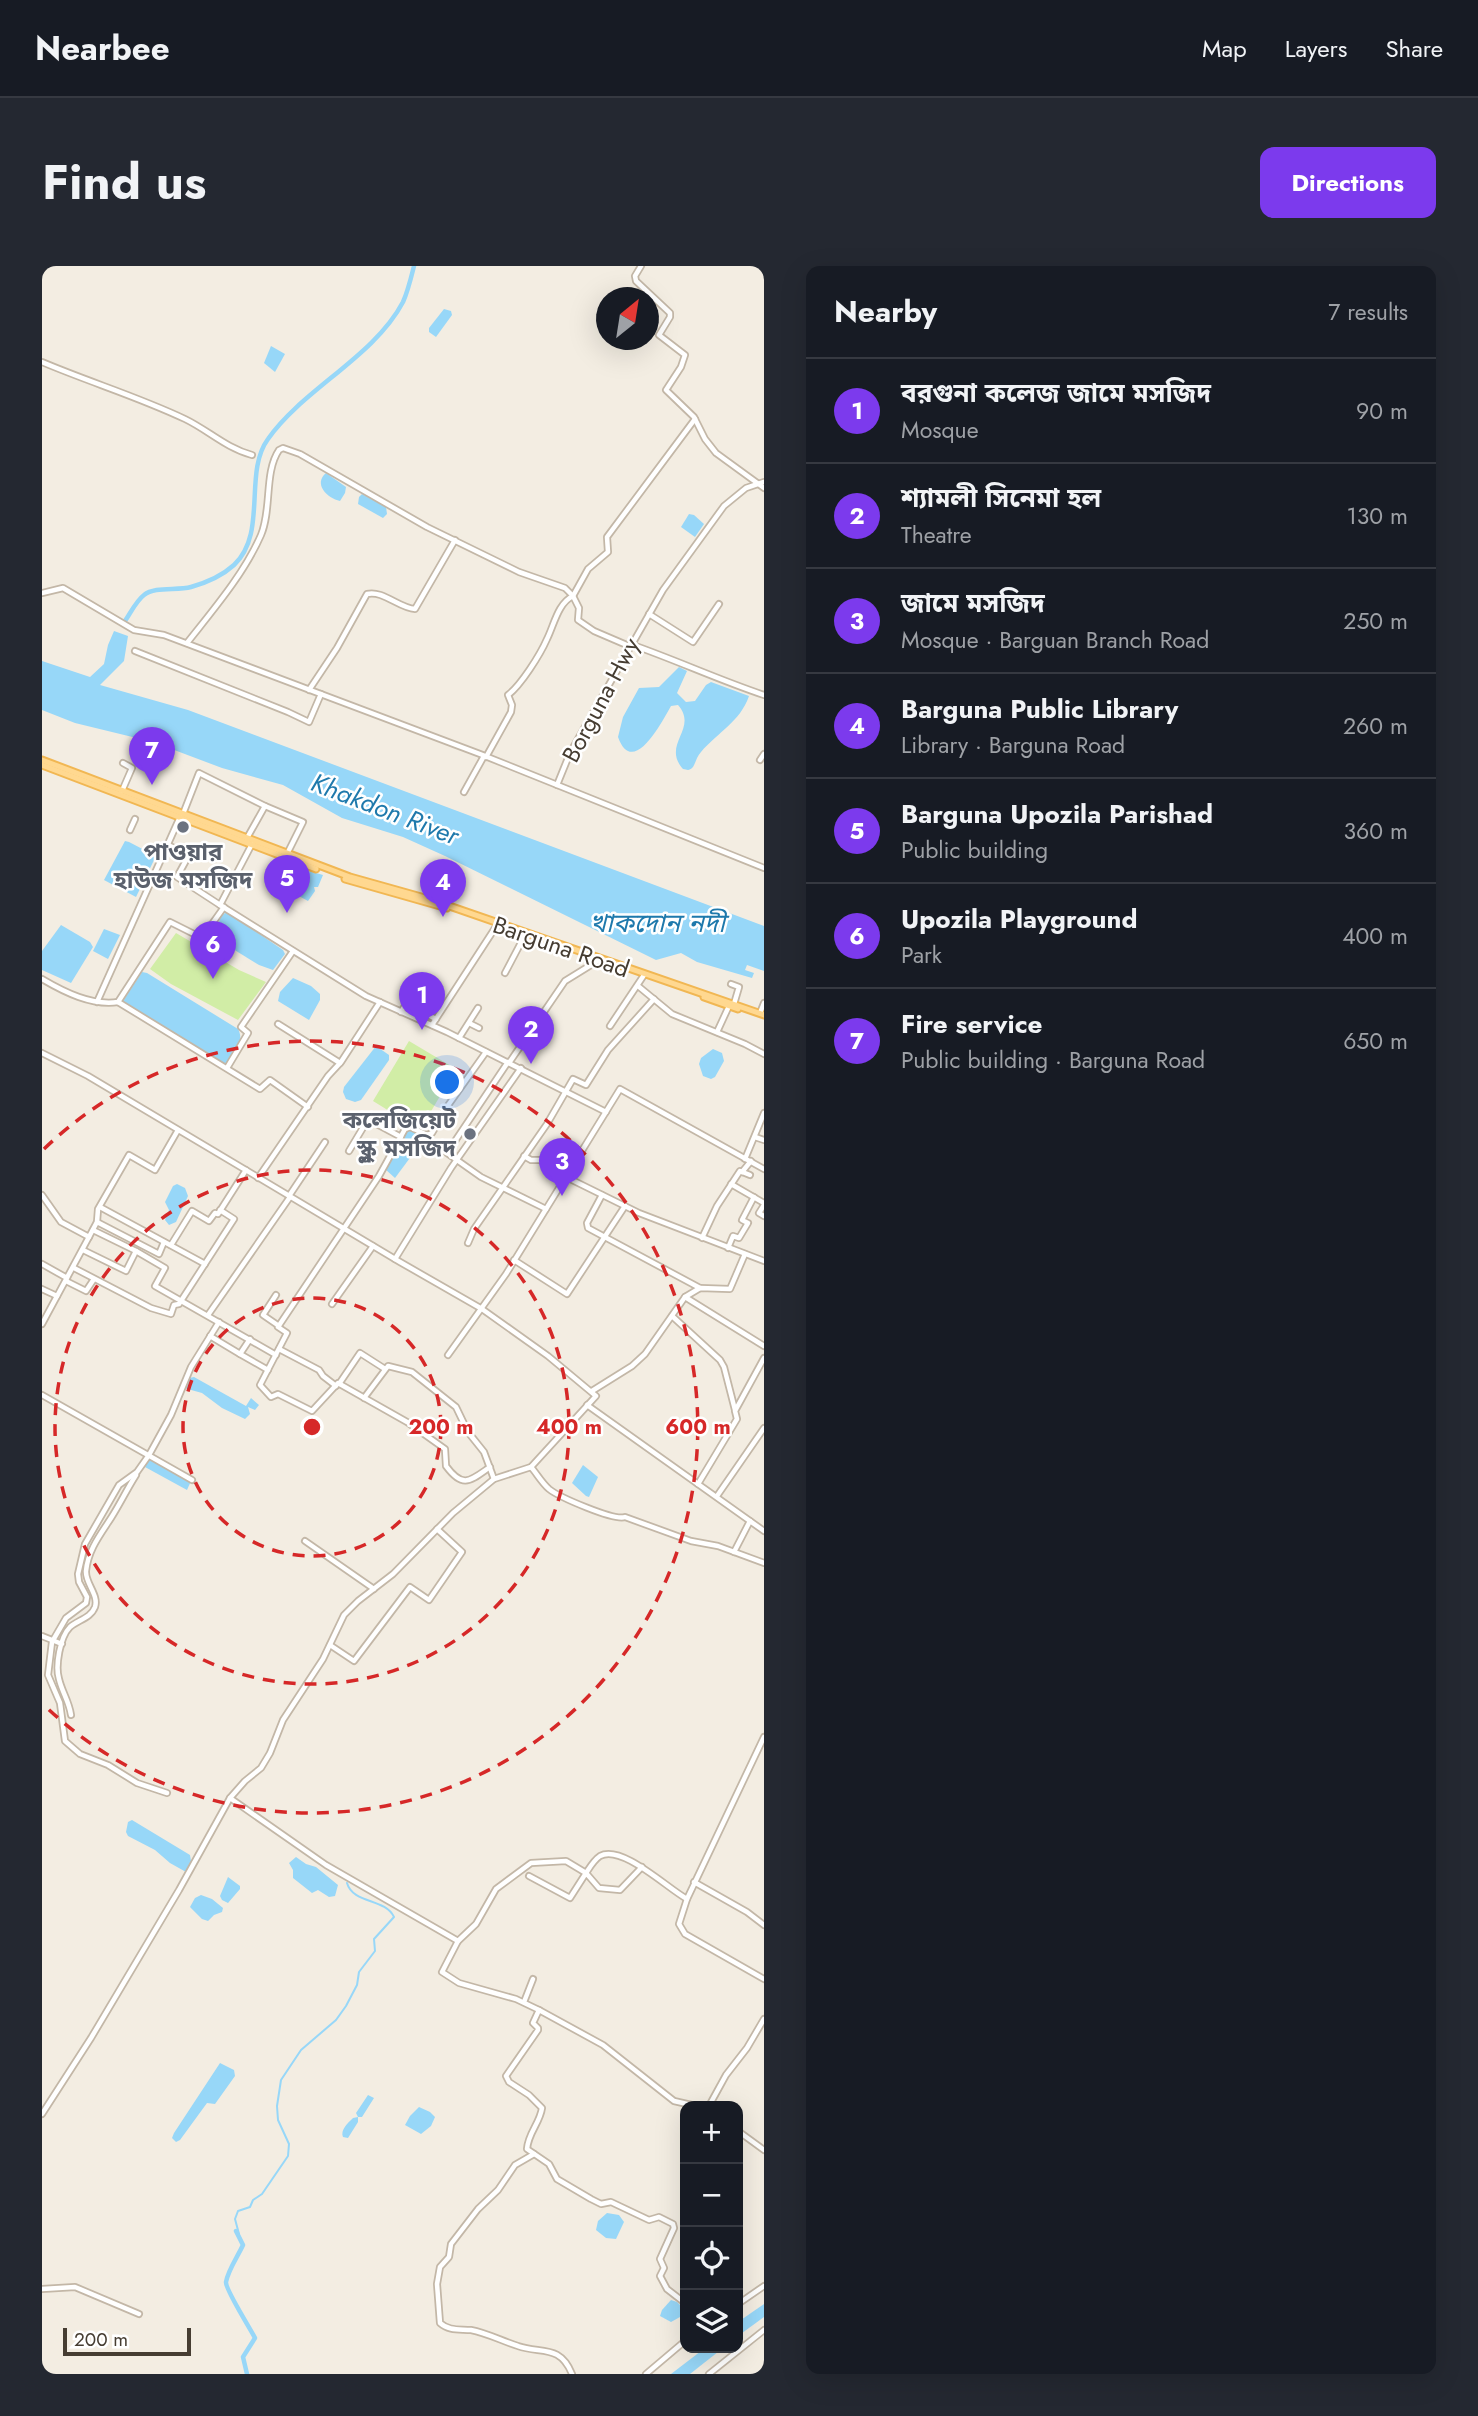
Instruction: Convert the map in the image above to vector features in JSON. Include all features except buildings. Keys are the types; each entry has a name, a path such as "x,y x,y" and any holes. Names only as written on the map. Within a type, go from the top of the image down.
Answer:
{"main road":[{"name":"Barguna Road","path":"42,763 122,791 360,885 414,898 763,1015"},
{"name":"Barguna Road","path":"42,763 350,877 476,914 732,1005"}],"street":[{"path":"641,266 635,276 636,281 670,313 659,335 685,355 681,367 666,390 695,419 716,453 761,483 764,488"},
{"path":"42,362 161,408 193,424 230,448 252,455"},
{"path":"464,792 511,712 512,705 508,695 548,639 553,622 573,596 588,569 608,552 607,537 695,419"},
{"path":"187,643 241,570 261,536 274,459 281,449 300,454 385,504 519,572 565,588 579,608 578,620 594,631 764,695"},
{"name":"Borguna Hwy","path":"761,483 746,488 724,506 663,590 570,752 557,785 764,868"},
{"path":"309,690 337,648 367,594 374,593 415,609 455,540"},
{"path":"42,593 63,588 134,630 164,635 187,643 557,785"},
{"path":"649,614 693,642 719,604"},
{"path":"135,651 310,722 321,694"},
{"path":"761,760 764,754"},
{"path":"122,763 132,768 122,791"},
{"path":"97,1002 199,773 303,822 287,854"},
{"path":"247,838 265,806"},
{"path":"130,830 135,819"},
{"path":"118,1002 169,922 172,921 202,938 222,906 252,844"},
{"path":"169,845 189,855 177,877 332,976 606,1112"},
{"path":"432,1025 497,925"},
{"path":"505,973 526,935"},
{"path":"227,1069 248,1033 241,1027 293,951"},
{"path":"546,1209 502,1188 456,1161 447,1152 565,981 599,960"},
{"path":"610,1026 644,975"},
{"path":"42,979 66,992 97,1002 118,1002 260,1089 270,1080 308,1107"},
{"path":"717,1032 740,987 731,984"},
{"path":"638,986 672,1014 764,1054"},
{"path":"468,1243 474,1229 574,1079 586,1085 608,1050 654,999"},
{"path":"258,1178 380,1002"},
{"path":"763,1015 764,1003"},
{"path":"401,1012 406,1004 436,1019"},
{"path":"459,1038 478,1008"},
{"path":"469,1023 479,1028"},
{"path":"278,1024 340,1063"},
{"path":"279,1326 379,1176 408,1127 427,1135 432,1133 486,1052"},
{"path":"42,1053 88,1076 482,1309 548,1356 596,1395 531,1467 494,1479 437,1529 393,1574 344,1615 330,1645 283,1720 261,1768 230,1798 104,2015 42,2114"},
{"path":"395,1259 456,1161 521,1068"},
{"path":"447,1355 514,1260 620,1089 764,1169"},
{"path":"702,1238 717,1206 748,1160 764,1113"},
{"path":"349,1151 367,1121 401,1137"},
{"path":"42,1324 74,1268 97,1222 100,1207 130,1154 155,1170 178,1129"},
{"path":"755,1137 764,1140"},
{"path":"208,1315 326,1142"},
{"path":"524,1156 531,1160 540,1160 566,1177 625,1206 764,1261"},
{"path":"172,1245 192,1211 209,1221 220,1210 246,1170"},
{"path":"742,1172 750,1175"},
{"path":"731,1184 764,1204 759,1213 764,1216"},
{"path":"42,1195 61,1222 89,1237"},
{"path":"603,1195 586,1225 605,1238 700,1288 730,1290 745,1254"},
{"path":"728,1248 733,1236 739,1238 748,1223 742,1220 754,1197"},
{"path":"514,1260 566,1294 625,1206"},
{"path":"100,1207 205,1264"},
{"path":"74,1268 150,1308 171,1314 174,1305 181,1301 234,1219 220,1210"},
{"path":"97,1222 159,1254 164,1242"},
{"path":"93,1230 165,1268 155,1286 250,1339 319,1370 337,1385 407,1422 445,1448 446,1466 462,1481 467,1482 490,1467"},
{"path":"332,1304 373,1245"},
{"path":"83,1250 126,1271 136,1251"},
{"path":"42,1264 86,1291 93,1279"},
{"path":"592,1391 632,1366 645,1354 685,1297 700,1288"},
{"path":"42,1289 57,1296"},
{"path":"276,1295 263,1315 287,1334 260,1385 271,1397 278,1394 312,1411 337,1385 360,1353 385,1369"},
{"path":"685,1297 764,1346"},
{"path":"672,1316 720,1360 737,1419 698,1484"},
{"path":"71,1715 69,1702 57,1672 66,1633 95,1608 96,1602 85,1574 92,1548 149,1455 171,1415 191,1367 219,1322"},
{"path":"210,1336 268,1370"},
{"path":"240,1354 250,1339"},
{"path":"735,1411 764,1359"},
{"path":"364,1398 385,1369 391,1366 409,1370 456,1407 468,1432 484,1452 494,1479"},
{"path":"42,1395 192,1480"},
{"path":"587,1405 764,1531"},
{"path":"717,1496 764,1429"},
{"path":"531,1467 550,1489 562,1498 617,1518 625,1517 764,1563"},
{"path":"137,1472 119,1485 85,1544 78,1574 87,1597 86,1603 66,1618 52,1642 48,1675 60,1703 65,1741 80,1754 108,1765 137,1783 167,1793"},
{"path":"734,1552 750,1521"},
{"path":"330,1645 354,1661 410,1587 429,1600 462,1552 437,1529"},
{"path":"305,1541 374,1589"},
{"path":"42,1636 62,1644"},
{"path":"764,1737 694,1882 678,1924 685,1934 764,1979"},
{"path":"230,1798 326,1865 458,1941"},
{"path":"529,1876 570,1898 586,1873 604,1854 621,1857 642,1867 687,1899"},
{"path":"642,1867 620,1890 599,1888 586,1873 566,1861 531,1863 496,1889 475,1924 458,1941 443,1968 444,1975 459,1983 524,2002 603,2045 674,2101 680,2102"},
{"path":"694,1882 747,1912 764,1925"},
{"path":"524,2002 533,1979"},
{"path":"538,2010 533,2024 538,2031 506,2076 509,2082 529,2095 542,2108 528,2138 527,2149 549,2164 556,2179 591,2199 601,2204 611,2202 649,2220 659,2217 673,2224 672,2235 660,2259 664,2267 660,2276 667,2288 680,2299"},
{"path":"712,2101 764,2019"},
{"path":"743,2135 764,2150"},
{"path":"535,2154 514,2165 498,2190 478,2209 451,2244 449,2257 440,2267 437,2284 440,2323 446,2328 479,2332 522,2348 549,2350 564,2359 572,2374"},
{"path":"743,2301 764,2286"},
{"path":"42,2289 75,2287 139,2314"},
{"path":"709,2374 764,2330"},
{"path":"646,2374 680,2345"}],"green space":[{"path":"176,933 239,970 266,982 238,1020 171,984 150,969"},
{"path":"409,1041 456,1069 420,1130 373,1101"}],"water":[{"path":"444,309 451,311 452,315 436,337 429,332 429,328"},
{"path":"271,346 285,354 275,372 264,363"},
{"path":"326,473 346,487 340,501 330,497 321,486 322,477"},
{"path":"362,494 386,507 387,514 383,518 358,504"},
{"path":"689,514 704,524 695,537 681,527"},
{"name":"খাকদোন নদী","path":"114,631 128,636 124,661 100,685 188,710 764,926 764,971 747,965 745,970 754,973 752,978 697,962 681,953 656,960 403,837 342,818 283,785 222,768 153,742 75,723 42,710 42,661 90,677 104,664"},
{"path":"679,667 687,671 677,693 686,702 695,701 711,682 749,696 740,713 698,755 693,767 688,770 683,769 677,760 677,744 685,722 678,705 671,706 655,733 639,749 631,752 624,748 618,737 623,717 639,688 659,687"},
{"path":"125,841 156,856 136,897 104,880"},
{"path":"292,866 323,875 308,901 282,887"},
{"path":"227,912 283,950 285,954 273,970 259,965 212,936 222,915"},
{"path":"61,925 90,942 93,947 71,983 42,970 42,951"},
{"path":"104,929 120,935 108,959 93,951"},
{"path":"142,972 238,1029 239,1043 228,1065 225,1066 125,1004 123,1001"},
{"path":"293,978 311,986 320,994 320,1000 309,1020 278,1001 280,992"},
{"path":"376,1046 389,1055 389,1060 361,1100 355,1102 346,1099 344,1087"},
{"path":"713,1049 722,1053 724,1061 711,1079 703,1076 699,1064 701,1058"},
{"path":"409,1128 423,1134 424,1139 395,1178 385,1169"},
{"path":"177,1184 185,1188 188,1196 176,1222 169,1225 165,1220 169,1210 165,1202 173,1186"},
{"path":"194,1377 246,1406 251,1398 259,1405 255,1410 248,1407 250,1414 245,1419 222,1408 202,1393 184,1388 189,1378"},
{"path":"150,1458 191,1481 187,1490 145,1467"},
{"path":"583,1465 598,1477 589,1497 572,1483"},
{"path":"132,1820 190,1855 191,1861 186,1872 155,1850 128,1836 128,1822"},
{"path":"296,1857 316,1867 338,1885 335,1896 329,1897 318,1890 312,1893 293,1878 289,1863"},
{"path":"228,1877 240,1886 240,1889 228,1903 220,1896"},
{"path":"201,1895 212,1899 223,1908 222,1912 208,1921 202,1919 190,1907 195,1898"},
{"path":"220,2063 234,2070 235,2076 215,2104 207,2103 176,2142 172,2138 174,2133"},
{"path":"368,2095 374,2098 362,2117 358,2117 356,2113"},
{"path":"419,2107 435,2117 431,2126 421,2134 405,2125"},
{"path":"358,2117 358,2122 348,2138 343,2137 345,2127 353,2118"},
{"path":"607,2213 619,2215 624,2222 616,2239 606,2238 596,2230 598,2221"},
{"path":"671,2300 677,2302 680,2305 680,2317 671,2322 660,2316"},
{"path":"764,2304 764,2317 743,2332 743,2319"},
{"path":"698,2353 717,2353 690,2374 671,2374"}],"waterway":[{"path":"125,621 138,601 149,592 196,585 234,565 244,552 250,537 257,469 268,439 300,404 375,340 403,302 414,266"},
{"path":"239,2234 235,2219 238,2211 250,2207 253,2200 262,2194 288,2156 289,2144 278,2120 281,2080 301,2050 336,2020 346,2006 357,1985 359,1972 375,1951 374,1939 394,1917 384,1907 350,1890 347,1883"},
{"path":"236,2231 243,2245 226,2282 255,2338 243,2357 247,2374"}],"place":[{"name":"Fire service","path":"152,785"},
{"name":"পাওয়ার হাউজ মসজিদ","path":"183,827"},
{"name":"Barguna Upozila Parishad","path":"287,913"},
{"name":"Barguna Public Library","path":"443,917"},
{"name":"Upozila Playground","path":"213,979"},
{"name":"বরগুনা কলেজ জামে মসজিদ","path":"422,1030"},
{"name":"শ্যামলী সিনেমা হল","path":"531,1064"},
{"name":"কলেজিয়েট স্কুল মসজিদ","path":"470,1134"},
{"name":"জামে মসজিদ","path":"562,1196"}],"water label":[{"name":"Khakdon River","path":"385,809"}]}
